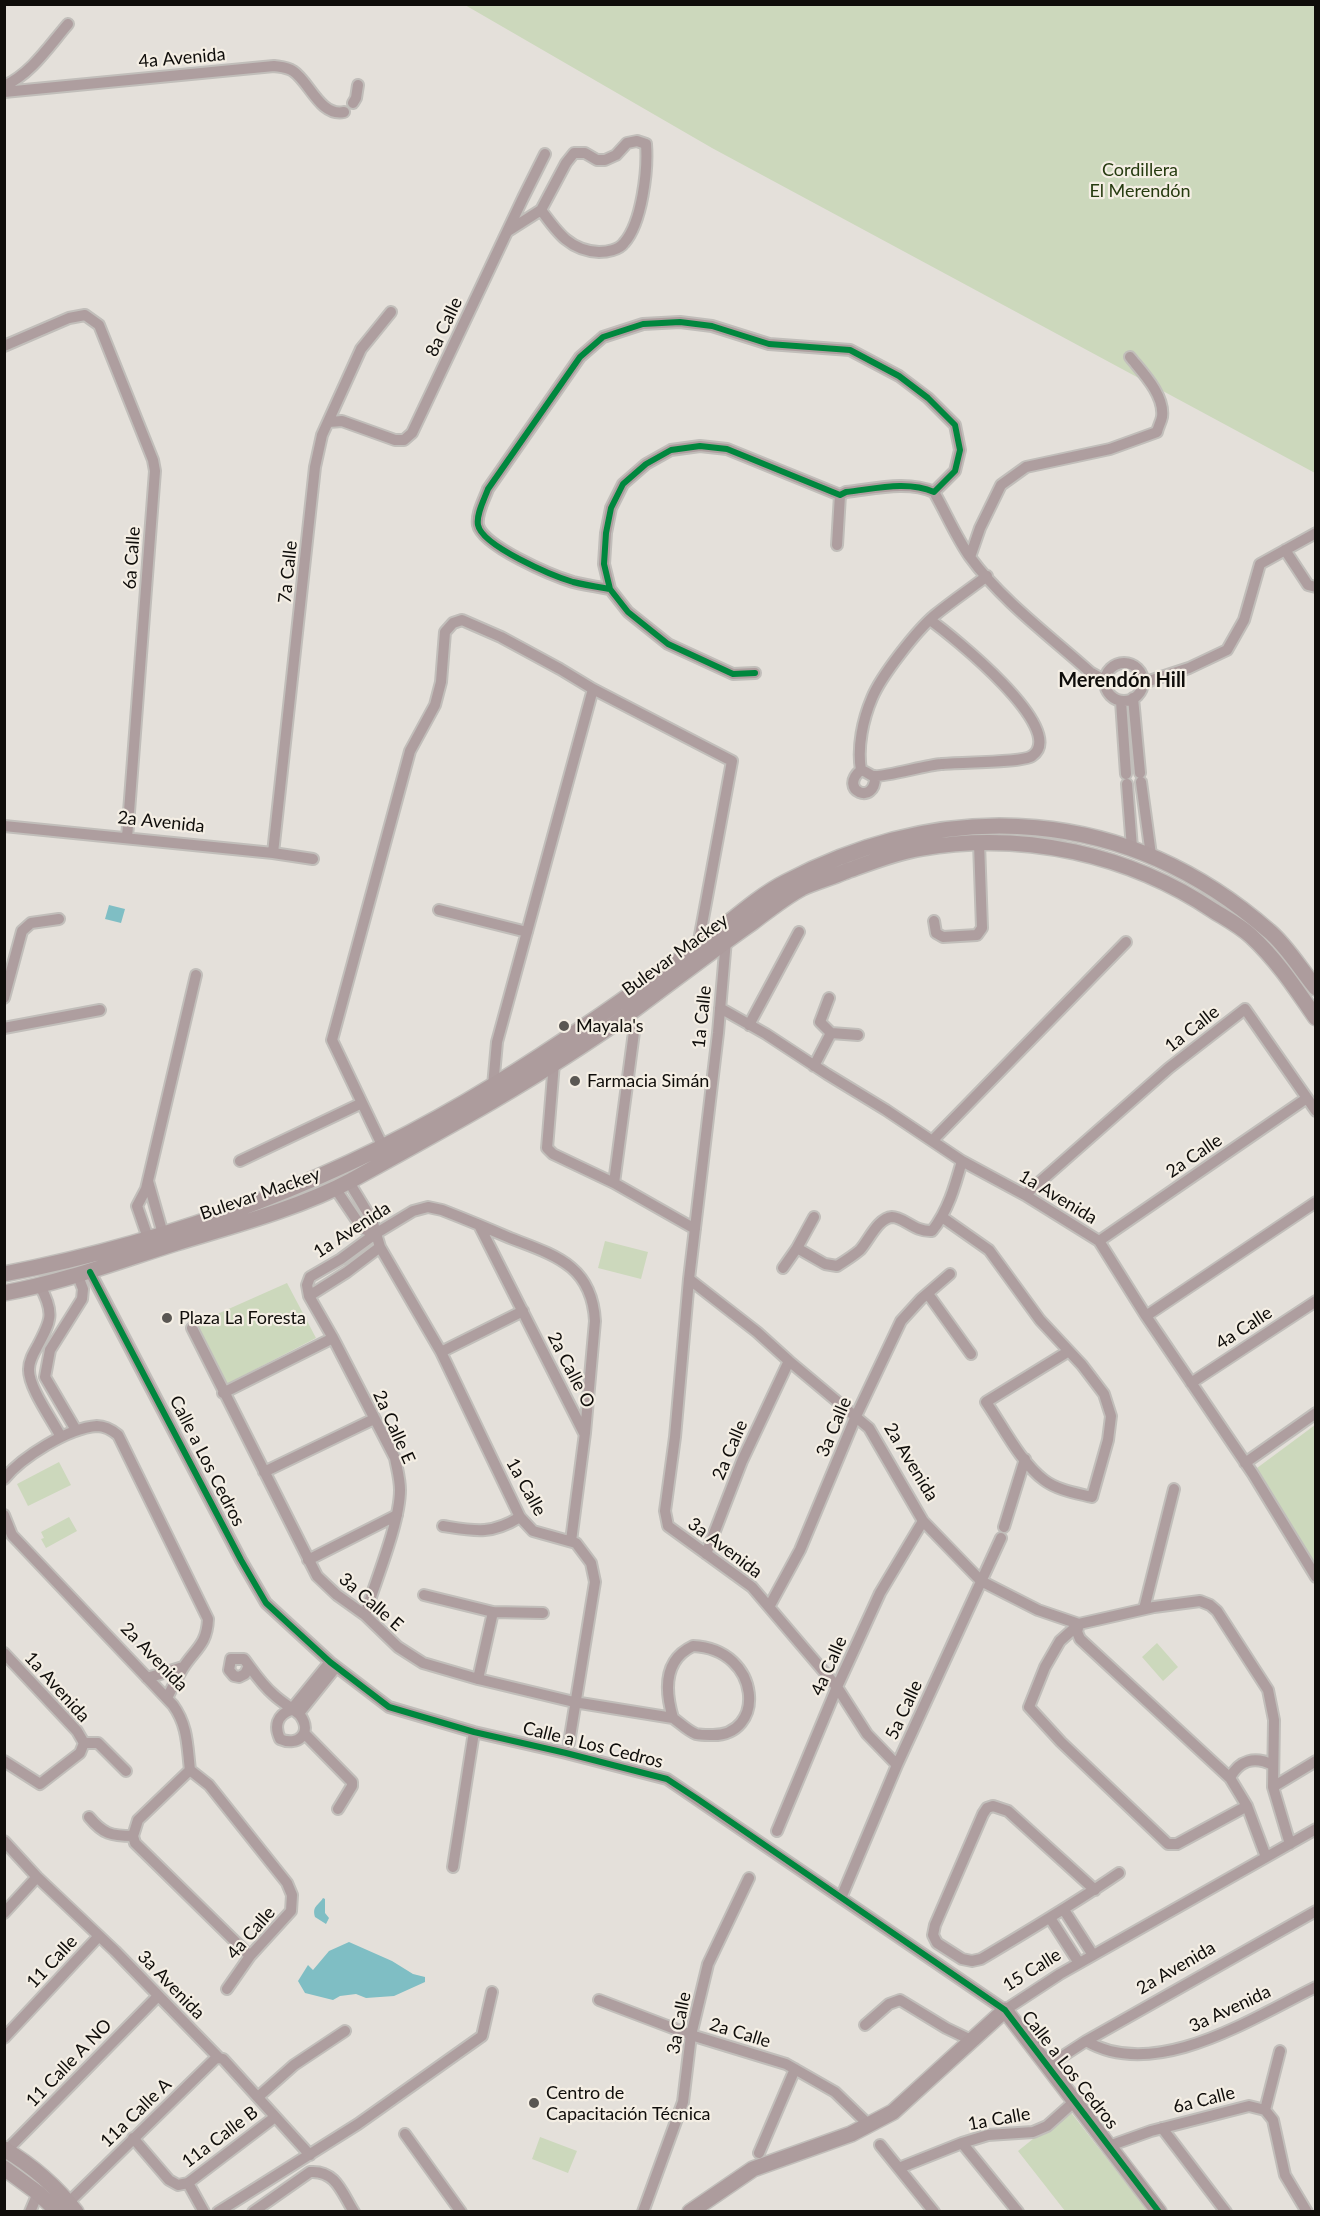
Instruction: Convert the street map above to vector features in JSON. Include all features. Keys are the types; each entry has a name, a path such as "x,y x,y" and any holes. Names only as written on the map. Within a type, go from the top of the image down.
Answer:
{"main road":[{"name":"Bulevar Mackey","path":"163,1234 265,1198 383,1147 493,1086 698,946 781,884 828,861 916,833 983,825 1071,831 1132,848"},
{"name":"Bulevar Mackey","path":"4,1274 148,1245 246,1222 342,1185 527,1081 624,1017 726,940 804,888 867,864 920,848 979,843 1026,845 1085,852 1142,865 1215,888 1272,933 1316,988"},
{"path":"1132,848 1142,865"},
{"name":"Bulevar Mackey","path":"1142,865 1249,934 1292,983 1316,1018"},
{"path":"148,1245 149,1249 165,1242 163,1234"},
{"name":"Bulevar Mackey","path":"4,1293 84,1274 148,1245"},
{"name":"15 Calle","path":"690,2211 759,2166 851,2134 865,2120 893,2112 1005,2010"},
{"name":"Calle a Los Cedros","path":"1005,2010 1053,2062 1071,2105 1109,2146 1159,2211"},
{"path":"5,2150 37,2170 55,2186 70,2205"},
{"path":"4,2168 38,2193 70,2205"}],"street":[{"path":"4,86 31,67 68,24"},
{"name":"4a Avenida","path":"4,92 274,66 290,69 299,76 332,112 344,112"},
{"path":"353,103 358,86"},
{"path":"508,232 541,210 566,163 574,153 585,153 597,160 605,160 616,155 627,143 637,141 646,144 647,154 640,204 624,244 607,252 586,251 571,244 559,234 541,210"},
{"name":"8a Calle","path":"329,422 342,421 394,440 404,440 412,433 545,154"},
{"name":"7a Calle","path":"273,853 315,467 322,435 361,349 391,312"},
{"name":"6a Calle","path":"4,346 69,318 85,315 99,325 153,460 155,471 127,838"},
{"path":"610,589 572,582 532,565 489,542 478,526 479,513 488,489 580,357 603,337 643,324 680,322 712,326 769,344 850,350 899,376 928,398 955,425 960,450 955,471 934,492"},
{"path":"970,557 980,528 1002,485 1026,467 1110,449 1157,432 1162,416 1160,401 1148,379 1130,357"},
{"path":"755,673 733,674 668,644 628,612 610,589 604,564 606,533 611,508 623,484 646,464 672,450 700,446 727,449 840,495 846,492 895,486 934,492 970,557 987,576 1009,600 1082,664 1106,681"},
{"path":"837,545 840,495"},
{"path":"1143,683 1189,668 1227,651 1244,620 1260,564 1316,533"},
{"path":"1285,550 1308,585 1316,587"},
{"path":"861,770 859,757 862,731 872,697 901,653 930,620 987,576"},
{"path":"383,1147 332,1040 410,751 435,705 441,682 445,632 453,623 462,620 477,625 519,646 593,689 732,761 698,946"},
{"path":"861,770 875,776 925,765 1021,760 1032,757 1037,751 1038,734 1034,720 1006,687 958,640 930,620"},
{"path":"1124,663 1140,671 1143,683 1138,695 1122,701 1110,695 1106,681 1108,672 1113,667 1124,663"},
{"path":"493,1086 497,1042 593,689"},
{"path":"1133,698 1141,778 1142,865"},
{"path":"1122,701 1132,848"},
{"path":"861,770 852,781 859,793 866,794 872,791 875,776"},
{"name":"2a Avenida","path":"4,826 313,859"},
{"path":"934,921 936,933 943,937 977,935 982,928 979,843"},
{"path":"439,910 527,932"},
{"path":"4,998 22,931 31,923 59,919"},
{"path":"749,1024 799,932"},
{"name":"1a Calle","path":"668,1526 665,1511 676,1425 689,1279 726,940"},
{"path":"933,1140 1126,942"},
{"path":"148,1245 137,1206 148,1180 196,975"},
{"path":"829,999 820,1022 831,1033 858,1035"},
{"name":"1a Avenida","path":"720,1008 933,1140 962,1161 1026,1195 1099,1241 1146,1316 1245,1463 1316,1577"},
{"name":"1a Calle","path":"1026,1195 1169,1068 1245,1009 1307,1098"},
{"path":"4,1028 100,1010"},
{"path":"614,1183 634,1032"},
{"path":"814,1066 831,1033"},
{"path":"554,1063 547,1148 553,1154 614,1183 695,1228"},
{"path":"1307,1098 1316,1111"},
{"name":"2a Calle","path":"1099,1241 1307,1098"},
{"path":"240,1161 362,1104"},
{"path":"797,1248 825,1264 837,1266 860,1250 883,1221 891,1217 898,1218 917,1229 932,1231 942,1217 955,1186 962,1161"},
{"path":"148,1180 163,1234"},
{"name":"1a Calle","path":"342,1185 362,1228 375,1234 380,1247 441,1352 520,1516 533,1532 571,1541"},
{"path":"1146,1316 1316,1202"},
{"name":"1a Avenida","path":"380,1247 347,1272 309,1296 306,1285 310,1276 413,1211 428,1207 442,1210 550,1252 574,1269 590,1291 595,1321 585,1433"},
{"path":"783,1268 814,1217"},
{"path":"942,1217 989,1250 1040,1320 1069,1351 1104,1394 1112,1416 1108,1440 1092,1497 1063,1490 1044,1480 1025,1459 986,1402 1069,1351"},
{"name":"2a Calle O","path":"479,1225 585,1433 571,1541"},
{"path":"76,1430 45,1377 50,1350 82,1299 84,1274"},
{"name":"Calle a Los Cedros","path":"84,1274 266,1603 333,1665 389,1707 474,1732 668,1779 1005,2010"},
{"name":"3a Calle","path":"769,1607 800,1550 856,1416 901,1321 950,1274"},
{"name":"2a Avenida","path":"689,1279 757,1332 869,1428 923,1521 981,1581 1038,1610 1079,1624"},
{"path":"40,1286 50,1304 50,1317 43,1336 30,1359 29,1376 61,1437"},
{"path":"927,1294 971,1354"},
{"name":"2a Calle E","path":"309,1296 394,1458 399,1476 400,1492 397,1515 365,1615"},
{"name":"4a Calle","path":"1191,1383 1316,1301"},
{"path":"441,1352 523,1311"},
{"name":"3a Calle E","path":"192,1328 317,1576 337,1595 365,1615 398,1647 423,1663 478,1679 574,1702 673,1718"},
{"path":"223,1393 333,1338"},
{"name":"2a Calle","path":"706,1554 742,1461 789,1361"},
{"path":"1245,1463 1316,1413"},
{"path":"264,1472 374,1419"},
{"path":"4,1479 14,1467 76,1430 98,1426 118,1435 208,1619 208,1633 183,1667 167,1698"},
{"name":"5a Calle","path":"841,1898 897,1765 1003,1533 1025,1459"},
{"path":"1144,1609 1174,1489"},
{"name":"2a Avenida","path":"4,1515 12,1535 167,1698 182,1717 187,1735 190,1770"},
{"path":"308,1560 397,1515"},
{"path":"443,1526 478,1532 488,1531 504,1526 520,1516"},
{"name":"4a Calle","path":"777,1831 837,1687 880,1593 923,1521"},
{"name":"3a Avenida","path":"668,1526 752,1587 837,1687 867,1734 897,1765"},
{"path":"569,1743 595,1581 591,1563 580,1546 571,1541"},
{"path":"424,1595 493,1612 543,1613"},
{"path":"1247,1806 1177,1844 1168,1844 1061,1742 1029,1707 1045,1667 1060,1641 1079,1624 1144,1609 1200,1601 1217,1611 1268,1690 1274,1720 1273,1787 1290,1844"},
{"path":"478,1679 493,1612"},
{"path":"1079,1624 1077,1632 1080,1639 1230,1778 1247,1806 1266,1857"},
{"path":"693,1646 718,1651 743,1672 750,1688 748,1706 741,1723 721,1736 697,1734 673,1718 666,1696 675,1660 683,1651 693,1646"},
{"name":"1a Avenida","path":"4,1653 77,1731 84,1743"},
{"path":"295,1712 333,1665"},
{"path":"249,1666 271,1693 295,1712 304,1724 304,1734 301,1738 294,1742 280,1739 276,1731 279,1717 284,1712 295,1712"},
{"path":"147,1678 183,1667"},
{"path":"453,1867 474,1732"},
{"path":"304,1734 351,1779 352,1786 338,1809"},
{"path":"4,1761 40,1784 80,1753 84,1743 98,1743 126,1771"},
{"path":"1230,1778 1241,1764 1252,1760 1263,1760 1273,1765"},
{"path":"1273,1787 1316,1761"},
{"path":"190,1770 138,1820 133,1836 135,1843 250,1956"},
{"name":"4a Calle","path":"190,1770 209,1785 287,1883 292,1895 291,1911 250,1956 227,1989"},
{"path":"1095,1890 1008,1811 993,1806 987,1808 983,1814 935,1925 933,1935 937,1943 962,1959 972,1961 981,1959 1064,1910 1095,1890 1119,1873"},
{"path":"89,1817 100,1830 114,1835 133,1836"},
{"name":"15 Calle","path":"1005,2010 1079,1963 1316,1829"},
{"name":"3a Avenida","path":"4,1841 37,1877 99,1936 219,2058 223,2059 310,2155"},
{"path":"4,1913 37,1877"},
{"name":"3a Calle","path":"643,2211 683,2102 691,2035 708,1964 749,1878"},
{"path":"1064,1910 1093,1955"},
{"name":"2a Avenida","path":"1053,2062 1316,1911"},
{"path":"1050,1918 1079,1963"},
{"name":"11 Calle","path":"4,2038 99,1936"},
{"name":"3a Avenida","path":"1086,2042 1099,2049 1118,2053 1156,2054 1173,2050 1203,2042 1316,1987"},
{"path":"218,2211 310,2155 424,2079 482,2036 492,1992"},
{"name":"11 Calle A NO","path":"5,2150 158,1996"},
{"name":"2a Calle","path":"598,2000 691,2035 786,2064 836,2092 865,2120"},
{"path":"865,2025 890,2004 900,2000 946,2028 971,2040"},
{"path":"946,2028 958,2051"},
{"path":"258,2097 294,2065 345,2031"},
{"path":"1280,2052 1265,2110 1273,2120 1285,2175 1307,2211"},
{"name":"11a Calle A","path":"70,2205 134,2138 215,2059 219,2058"},
{"path":"759,2152 795,2069"},
{"name":"1a Calle","path":"899,2168 962,2143 1002,2133 1033,2132 1047,2126 1071,2105"},
{"name":"6a Calle","path":"1109,2146 1151,2131 1248,2106 1265,2110"},
{"name":"11a Calle B","path":"134,2138 169,2180 178,2185 188,2183 275,2117"},
{"path":"1162,2128 1226,2211"},
{"path":"405,2134 461,2211"},
{"path":"962,2143 1018,2211"},
{"path":"880,2145 934,2211"},
{"path":"253,2211 310,2172 320,2171 328,2173 334,2180 354,2211"},
{"path":"188,2183 204,2211"},
{"path":"30,2211 38,2193"}],"green space":[{"name":"Cordillera El Merendón","path":"465,5 1315,5 1315,473 712,148"},
{"path":"605,1241 648,1252 641,1279 598,1268"},
{"path":"287,1283 316,1338 225,1385 197,1323"},
{"path":"1315,1425 1315,1565 1257,1468"},
{"path":"59,1462 71,1485 28,1506 17,1484"},
{"path":"69,1517 77,1531 46,1548 41,1539 44,1538 41,1532"},
{"path":"1157,1643 1178,1667 1163,1681 1142,1657"},
{"path":"1069,2110 1147,2212 1065,2211 1018,2151"},
{"path":"540,2137 577,2151 568,2173 532,2159"}],"water":[{"path":"109,905 125,909 121,923 105,919"},
{"path":"323,1898 325,1899 325,1913 329,1918 326,1924 315,1917 314,1913"},
{"path":"349,1942 392,1961 413,1974 425,1977 425,1982 394,1996 366,1998 356,1994 340,1996 333,2000 305,1993 298,1981 308,1965 313,1970 329,1951"}],"cycle path":[{"path":"610,589 573,582 550,574 505,551 482,533 478,525 479,512 488,489 580,357 603,337 643,324 680,322 712,326 769,344 850,350 899,376 928,398 955,425 960,450 955,471 934,492 924,488 902,486 846,492 840,495 727,449 700,446 671,450 646,464 623,484 611,508 606,533 604,564 610,589 628,612 668,644 733,674 755,673"},
{"path":"90,1272 241,1560 266,1603 330,1662 389,1707 474,1732 667,1779 699,1800 1005,2010 1159,2212"}],"place":[{"name":"Mayala's","path":"564,1026"},
{"name":"Farmacia Simán","path":"575,1081"},
{"name":"Plaza La Foresta","path":"167,1318"},
{"name":"Centro de Capacitación Técnica","path":"534,2103"}],"district":[{"name":"Merendón Hill","path":"1122,681"}]}
